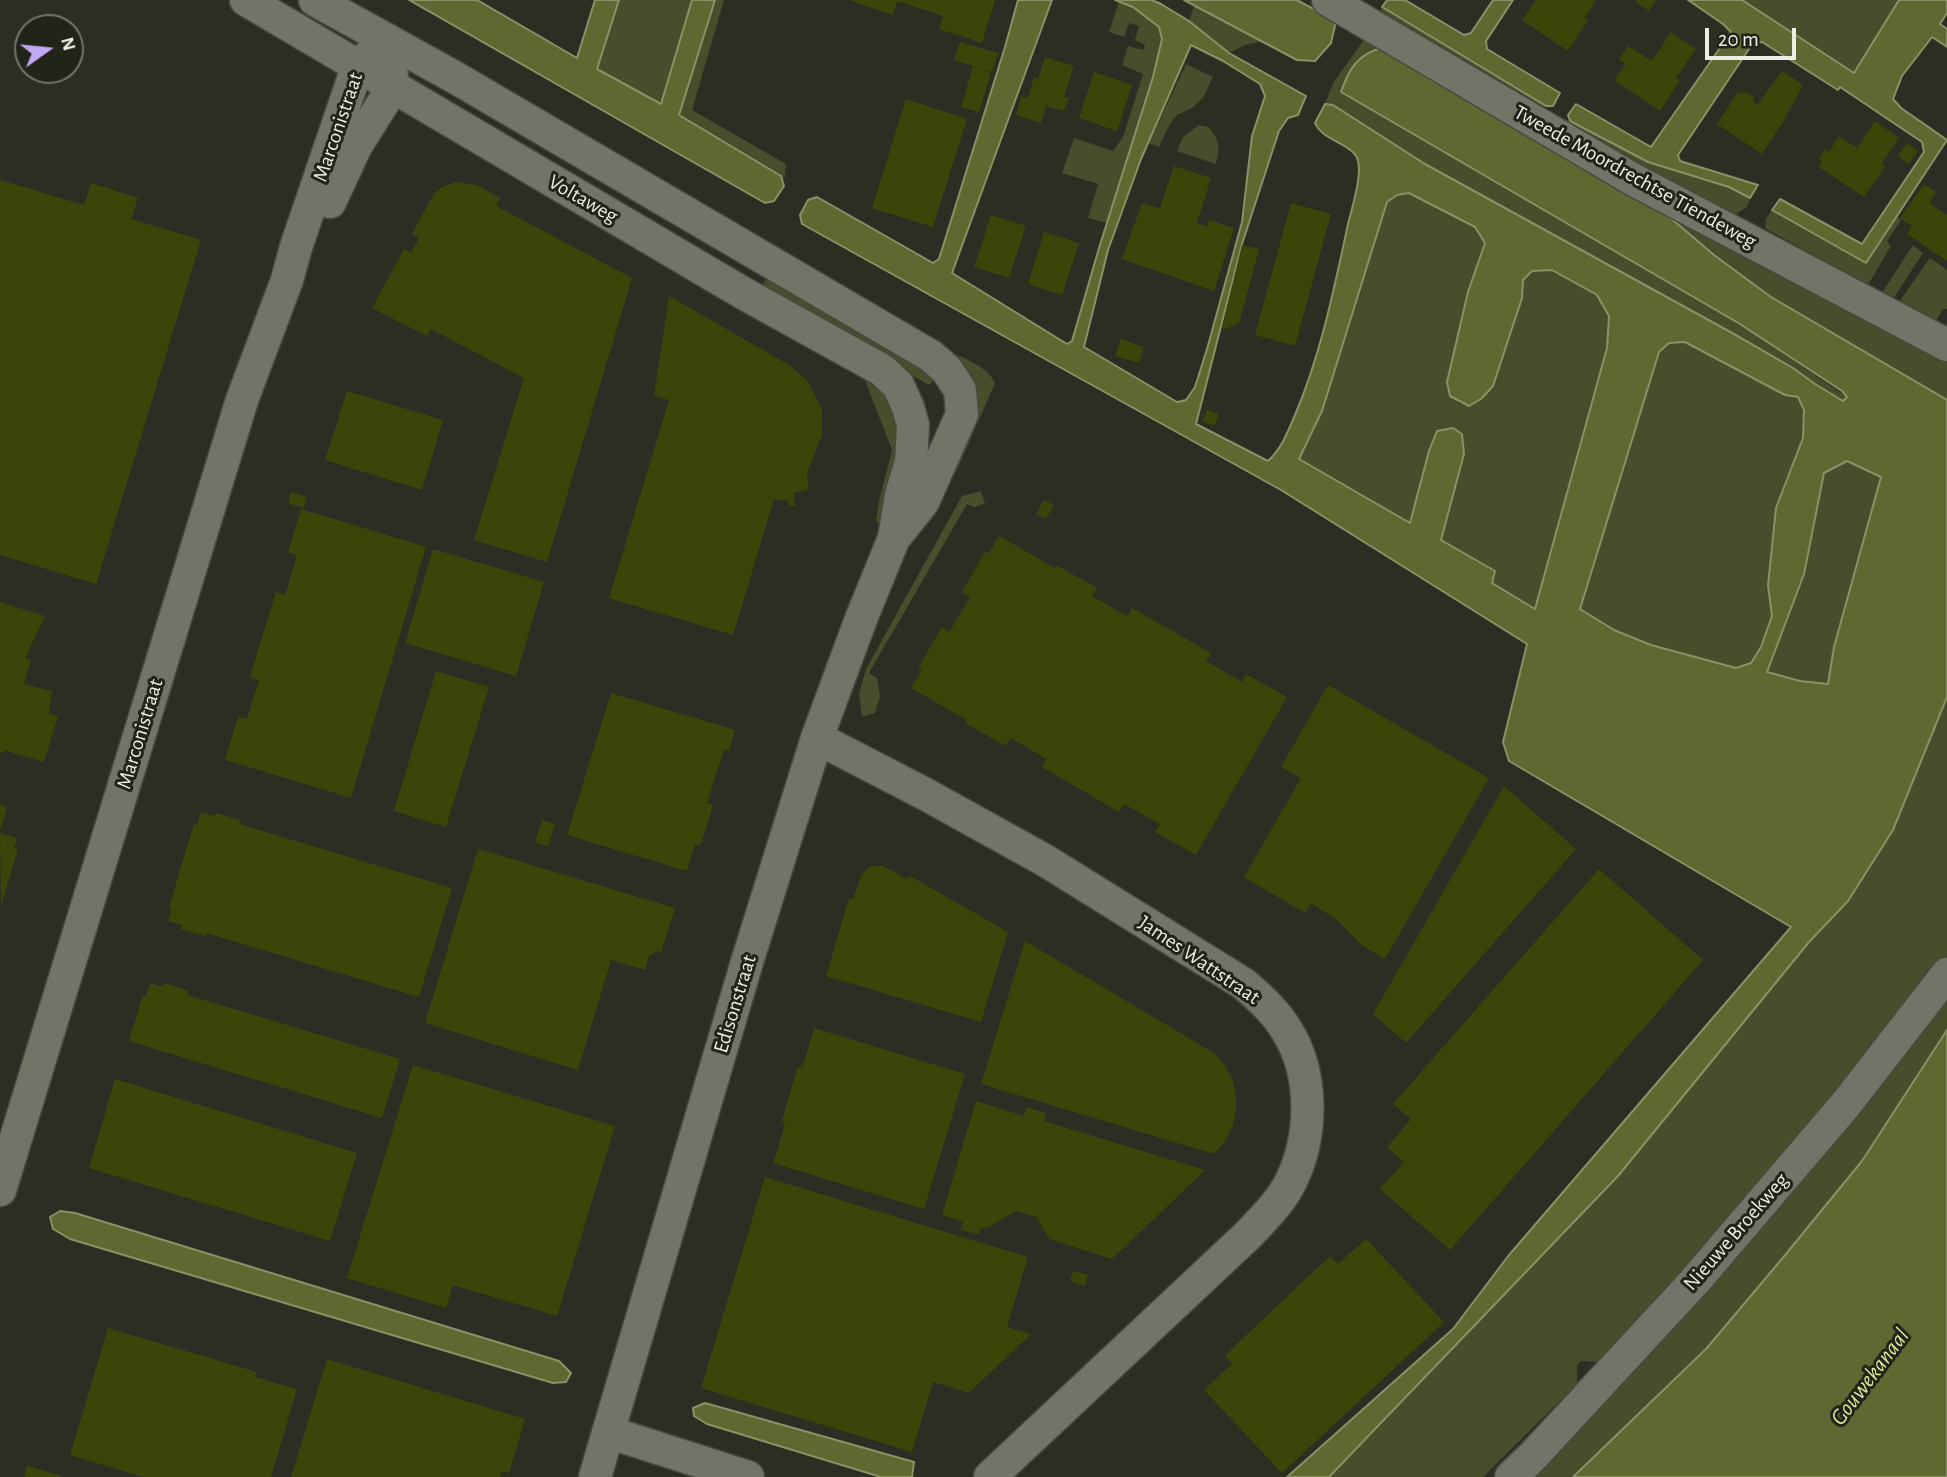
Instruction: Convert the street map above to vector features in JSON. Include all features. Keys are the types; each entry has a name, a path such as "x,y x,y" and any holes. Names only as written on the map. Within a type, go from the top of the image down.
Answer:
{"street":[{"name":"Voltaweg","path":"246,0 743,293 882,370 898,385 908,407"},
{"name":"Voltaweg","path":"315,0 456,78 931,356 947,370 960,390 962,414"},
{"name":"Tweede Moordrechtse Tiendeweg","path":"1328,0 1634,180 1947,345"},
{"name":"Marconistraat","path":"0,1190 242,400 287,280 358,65 388,40"},
{"name":"Marconistraat","path":"287,280 307,252 356,146 393,87 388,40"},
{"name":"Edisonstraat","path":"595,1477 747,962 817,738 894,538 912,453 913,425 908,407"},
{"name":"Edisonstraat","path":"894,538 923,502 962,414"},
{"name":"James Wattstraat","path":"817,738 1046,860 1244,984 1270,1007 1288,1032 1300,1059 1307,1093 1307,1123 1302,1154 1290,1183 1273,1208 1248,1235 990,1477"},
{"name":"Nieuwe Broekweg","path":"1511,1477 1534,1456 1695,1282 1846,1104 1947,974"},
{"path":"608,1432 748,1477"}],"shaded area":[{"path":"619,0 692,0 662,104 597,69"},
{"path":"715,0 724,0 692,110 786,164 782,180 781,176 679,115"},
{"path":"1742,0 1899,0 1854,74"},
{"path":"1119,2 1133,7 1159,27 1162,38 1153,77 1107,223 1088,218 1098,184 1062,173 1074,138 1113,151 1123,137 1143,74 1122,65 1128,46 1143,50 1145,45 1135,40 1139,26 1129,23 1124,37 1109,32"},
{"path":"1194,6 1263,41 1245,45 1229,53 1189,21"},
{"path":"1382,7 1546,106 1536,111 1380,16"},
{"path":"1366,37 1947,358 1947,400 1771,297 1714,255 1660,209 1381,49 1365,55 1354,64 1341,93 1740,324 1847,397 1844,401 1734,334 1425,164 1333,105 1325,104 1333,83"},
{"path":"1186,64 1213,77 1203,98 1192,108 1177,115 1170,124 1159,147 1149,143"},
{"path":"1570,121 1648,162 1729,187 1750,198 1747,207 1735,215 1657,178 1569,128"},
{"path":"1199,125 1208,127 1217,140 1216,164 1177,151 1183,137"},
{"path":"1409,193 1475,227 1485,243 1458,331 1459,403 1469,405 1481,399 1493,386 1522,298 1523,280 1532,271 1552,270 1597,296 1609,316 1607,348 1535,609 1492,583 1495,570 1440,540 1464,454 1461,434 1453,428 1437,431 1429,451 1410,524 1298,460 1322,411 1387,202 1397,195"},
{"path":"1772,210 1866,263 1896,216 1901,220 1887,241 1891,246 1868,285 1765,228 1766,219"},
{"path":"1913,245 1923,253 1893,299 1882,293"},
{"path":"1930,258 1947,270 1947,309 1943,309 1936,321 1899,302"},
{"path":"770,273 922,367 933,380 931,384 764,291 762,286"},
{"path":"1685,342 1785,395 1798,397 1804,410 1803,438 1776,508 1768,585 1772,616 1761,647 1751,664 1736,668 1651,645 1614,630 1579,609 1659,352 1669,343"},
{"path":"941,347 979,366 995,383 957,470 919,535 917,534 973,384 964,367"},
{"path":"861,370 870,372 898,413 896,478 879,524 876,521 879,501 892,450"},
{"path":"1847,461 1881,476 1834,647 1828,684 1800,681 1767,672 1804,574 1824,473"},
{"path":"981,491 985,504 974,507 967,504 869,673 877,678 880,696 875,713 862,717 859,694 866,669 962,496"},
{"path":"1947,697 1947,959 1786,1156 1601,1362 1581,1361 1577,1365 1577,1384 1483,1477 1329,1477 1618,1176 1809,942 1848,901 1893,830"},
{"path":"1947,991 1947,1030 1862,1161 1706,1349 1573,1477 1510,1477"}],"water":[{"path":"409,0 477,0 577,58 595,0 619,0 597,69 661,104 692,0 715,0 679,115 781,176 784,186 774,201 765,203"},
{"path":"1018,0 1052,0 952,273 1067,344 1072,341 1153,77 1162,39 1159,27 1133,7 1115,0 1152,0 1161,4 1189,21 1229,53 1306,96 1298,115 1288,118 1279,131 1242,244 1196,424 1268,461 1287,434 1320,345 1358,183 1359,167 1356,155 1324,134 1315,123 1325,104 1333,105 1425,164 1734,334 1843,401 1847,397 1842,391 1740,324 1341,92 1355,64 1381,48 1660,209 1714,255 1771,297 1947,400 1947,697 1893,830 1848,901 1809,942 1618,1176 1329,1477 1287,1477 1453,1329 1509,1255 1791,927 1509,761 1503,742 1527,644 1281,490 802,224 800,215 808,200 817,197 933,263 939,259","holes":["1191,45 1260,84 1265,96 1252,136 1242,222 1195,387 1186,400 1177,402 1084,347 1108,250 1141,159","1409,193 1475,227 1485,243 1468,292 1447,382 1450,396 1469,406 1481,399 1493,386 1522,298 1523,280 1532,271 1552,270 1597,295 1609,316 1607,348 1535,609 1492,583 1495,571 1441,540 1464,454 1462,434 1453,428 1437,431 1410,523 1299,459 1322,411 1387,202 1397,195","1685,342 1785,395 1798,397 1804,410 1803,438 1776,508 1768,585 1772,616 1761,647 1751,663 1736,668 1651,645 1614,630 1580,609 1659,352 1669,343","1847,461 1881,477 1834,647 1828,684 1800,681 1767,672 1804,574 1824,473"]},
{"path":"1184,0 1297,0 1336,21 1331,43 1315,61 1297,60"},
{"path":"1387,0 1405,0 1464,35 1471,33 1493,0 1513,0 1486,41 1487,49 1560,93 1553,106 1546,106 1382,7"},
{"path":"1688,0 1742,0 1854,73 1899,0 1947,0 1947,13 1940,24 1947,29 1947,47 1932,37 1902,76 1893,99 1901,108 1947,140 1866,263 1772,210 1780,199 1862,244 1924,152 1922,142 1840,87 1838,90 1762,42 1753,43 1678,155 1680,161 1758,185 1750,198 1729,187 1648,162 1570,121 1568,115 1576,104 1651,147 1731,32"},
{"name":"Gouwekanaal","path":"1947,1030 1947,1477 1573,1477 1706,1349 1781,1260 1862,1161"},
{"path":"60,1211 75,1213 559,1361 571,1373 566,1382 553,1383 70,1239 53,1229 50,1217"},
{"path":"705,1403 914,1462 912,1477 881,1477 707,1424 694,1416 693,1408"}],"building":[{"path":"849,0 995,0 982,43 939,29 943,16 897,1 893,15"},
{"path":"1536,0 1596,0 1584,18 1588,20 1568,51 1522,20"},
{"path":"1656,0 1649,11 1636,2"},
{"path":"1671,32 1696,49 1676,78 1680,80 1660,111 1614,80 1626,64 1619,59 1628,46 1652,61"},
{"path":"960,42 998,53 992,72 981,69 991,73 979,112 961,107 973,66 954,60"},
{"path":"1045,57 1074,66 1064,97 1069,98 1064,111 1046,106 1041,123 1016,115 1021,96 1028,98 1034,77 1038,79"},
{"path":"1782,71 1803,85 1762,154 1717,124 1738,92 1746,92 1754,97 1753,102 1757,105"},
{"path":"1094,72 1132,85 1117,131 1079,118"},
{"path":"906,99 967,119 933,227 872,208"},
{"path":"1875,121 1899,138 1881,164 1885,167 1864,197 1819,167 1822,161 1819,159 1825,149 1829,152 1839,136 1857,148"},
{"path":"1907,143 1918,151 1909,164 1900,158 1899,154"},
{"path":"1174,166 1211,178 1197,223 1207,227 1209,220 1234,228 1214,291 1122,259 1142,203 1160,208"},
{"path":"0,180 84,205 91,183 138,198 131,219 201,240 96,584 0,555"},
{"path":"456,182 477,185 500,198 496,206 632,278 547,562 474,540 524,378 431,329 427,336 372,308 404,249 411,253 419,238 412,234 433,195 442,187"},
{"path":"1924,184 1936,192 1929,203 1947,215 1947,261 1907,234 1912,226 1900,218"},
{"path":"1291,203 1331,214 1295,346 1255,335"},
{"path":"991,215 1026,226 1009,278 974,267"},
{"path":"1044,232 1079,243 1062,295 1028,284"},
{"path":"1242,245 1259,249 1239,323 1226,329 1222,328"},
{"path":"669,296 789,365 807,380 822,409 822,435 807,473 809,489 794,493 795,506 789,507 789,501 774,499 733,635 609,598 669,400 654,396"},
{"path":"1121,339 1144,347 1139,363 1115,356"},
{"path":"347,391 443,420 422,490 325,460"},
{"path":"1207,410 1219,414 1214,426 1202,421"},
{"path":"291,492 307,497 303,508 288,503"},
{"path":"1044,500 1054,505 1046,519 1036,514"},
{"path":"301,509 426,547 351,798 225,760 238,717 247,719 259,680 250,677 276,592 285,595 297,555 288,552"},
{"path":"999,536 1097,588 1092,596 1127,616 1132,608 1211,653 1206,661 1242,682 1246,674 1287,697 1196,855 1155,832 1160,824 1124,804 1119,812 1042,767 1046,759 1028,748 1010,738 1006,746 911,688 922,670 918,668 942,627 949,632 970,597 962,592 985,552 989,553"},
{"path":"433,549 544,582 516,676 405,643"},
{"path":"0,602 45,616 25,658 31,660 24,684 52,691 49,713 58,716 44,762 4,750 4,753 0,752"},
{"path":"436,671 489,687 446,827 394,811"},
{"path":"1328,685 1489,778 1385,959 1363,946 1337,920 1311,903 1305,913 1244,877 1301,778 1281,767"},
{"path":"611,693 735,730 729,751 724,749 707,803 713,805 707,825 700,846 695,844 687,871 567,835"},
{"path":"1504,786 1576,849 1406,1043 1373,1014"},
{"path":"0,805 7,807 1,828 0,828"},
{"path":"201,812 241,820 240,824 246,826 452,888 419,997 206,933 206,936 181,929 182,925 168,921 181,866 194,824 197,825"},
{"path":"542,820 555,824 548,846 535,842"},
{"path":"0,833 17,838 14,848 18,849 1,907"},
{"path":"478,849 675,908 661,953 658,951 649,956 645,970 611,960 578,1070 425,1023"},
{"path":"871,866 883,866 907,879 910,876 1008,932 981,1022 826,976 849,898 853,899 862,874"},
{"path":"1599,869 1703,960 1450,1250 1380,1189 1404,1162 1387,1147 1411,1119 1393,1104"},
{"path":"1025,941 1214,1053 1232,1079 1236,1111 1232,1128 1214,1154 981,1084"},
{"path":"150,983 163,987 164,983 189,991 188,995 194,997 400,1059 382,1118 129,1041 143,995 146,996"},
{"path":"814,1028 965,1074 924,1209 773,1163 785,1125 782,1120 797,1069 803,1066"},
{"path":"413,1065 615,1126 557,1316 453,1285 446,1308 347,1278"},
{"path":"115,1079 357,1153 330,1241 89,1168"},
{"path":"976,1101 1024,1116 1026,1107 1046,1113 1044,1121 1205,1170 1112,1259 1049,1239 1037,1217 1016,1211 987,1228 982,1227 978,1235 960,1229 964,1222 942,1215"},
{"path":"765,1177 1028,1257 1007,1327 1031,1334 969,1393 933,1382 912,1452 701,1388"},
{"path":"1366,1239 1444,1322 1282,1473 1204,1390 1232,1364 1225,1355 1330,1256 1338,1264"},
{"path":"1073,1271 1088,1275 1085,1286 1070,1281"},
{"path":"108,1328 257,1372 255,1377 297,1389 271,1477 143,1477 70,1455"},
{"path":"327,1359 525,1419 509,1473 502,1471 500,1477 291,1477"},
{"path":"27,1466 62,1476 62,1477 24,1477"}]}
